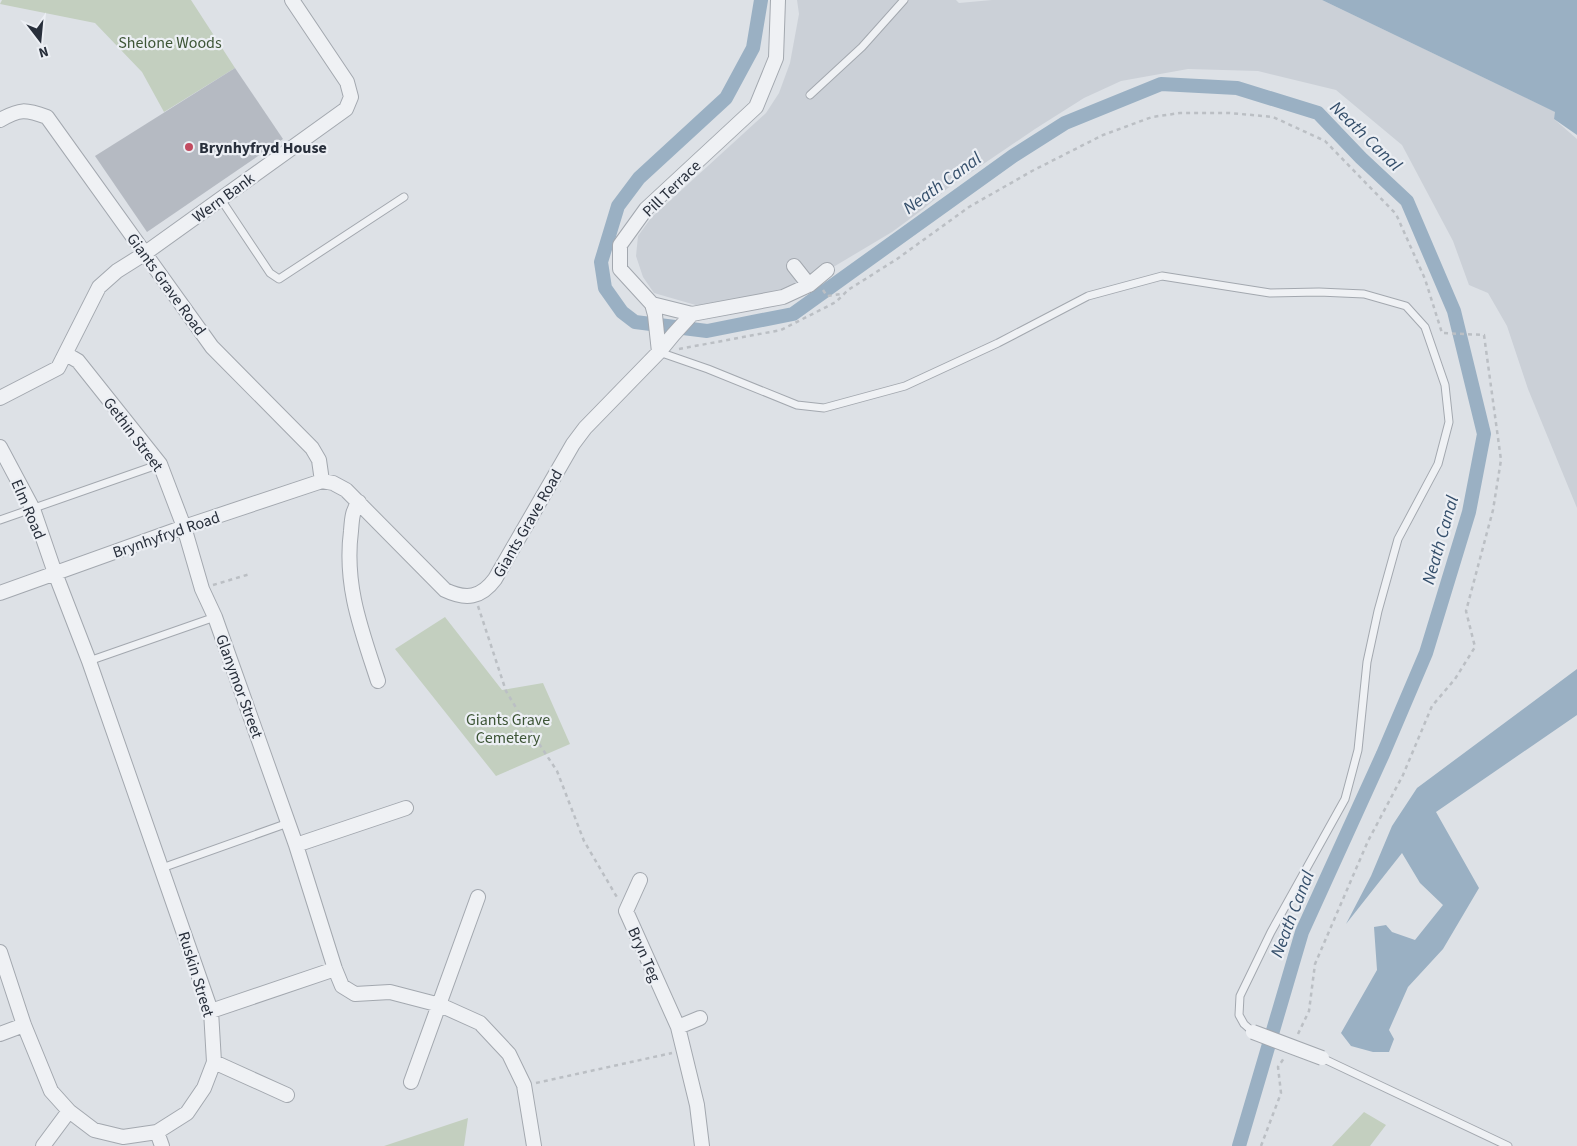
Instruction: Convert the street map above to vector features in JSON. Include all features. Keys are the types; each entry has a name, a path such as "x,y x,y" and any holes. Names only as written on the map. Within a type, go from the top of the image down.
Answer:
{"street":[{"name":"Wern Bank","path":"0,398 58,368 99,286 117,271 144,254 346,109 350,97 347,82 292,0"},
{"name":"Pill Terrace","path":"654,310 620,269 620,245 646,209 756,107 776,58 778,0"},
{"name":"Giants Grave Road","path":"0,120 14,112 30,111 47,117 212,347 312,448 328,482"},
{"path":"794,266 808,284"},
{"path":"659,352 654,310 690,316 783,296 808,284 827,270"},
{"name":"Giants Grave Road","path":"474,595 488,588 496,579 573,444 585,428 659,352 690,316"},
{"name":"Gethin Street","path":"66,354 78,361 160,464 184,527"},
{"name":"Elm Road","path":"0,446 33,509 54,573"},
{"path":"328,482 346,490 445,590 456,596 474,595"},
{"name":"Brynhyfryd Road","path":"0,593 184,527 328,482"},
{"path":"359,502 353,510 349,545 349,574 353,598 378,680"},
{"name":"Glanymor Street","path":"184,527 202,589 215,617 296,845 342,986 355,994 390,992 440,1005"},
{"name":"Ruskin Street","path":"0,952 24,1025 51,1091 69,1111 94,1130 123,1137 157,1132 187,1113 204,1088 214,1062 211,1011 89,661 54,573"},
{"path":"296,845 406,808"},
{"name":"Bryn Teg","path":"640,880 626,911 678,1027 697,1105 702,1146"},
{"path":"411,1082 478,897"},
{"path":"211,1011 335,969"},
{"path":"440,1005 480,1022 509,1054 524,1085 534,1146"},
{"path":"678,1027 700,1018"},
{"path":"0,1034 24,1025"},
{"path":"1253,1032 1322,1058"},
{"path":"214,1062 287,1095"},
{"path":"43,1146 69,1111"},
{"path":"157,1132 162,1146"}],"lane":[{"path":"810,95 862,47 904,0"},
{"path":"220,198 270,273 279,279 404,197"},
{"path":"659,352 708,369 797,406 824,408 905,386 998,343 1088,296 1162,276 1270,293 1318,292 1364,294 1406,306 1425,327 1445,385 1449,422 1438,464 1398,539 1378,611 1367,662 1358,750 1345,799 1271,932 1240,996 1239,1015 1244,1024 1253,1032"},
{"path":"0,520 160,464"},
{"path":"89,661 215,617"},
{"path":"162,868 288,823"},
{"path":"1322,1058 1508,1146"}],"path":[{"path":"659,352 781,330 836,302 848,290 897,259 969,207 1032,171 1103,135 1152,117 1180,113 1230,113 1273,117 1325,141 1396,214 1425,279 1442,333 1484,335 1501,460 1493,510 1466,611 1475,647 1455,678 1432,706 1403,775 1368,841 1315,964 1309,1011 1292,1044"},
{"path":"828,296 843,294"},
{"path":"202,589 250,574"},
{"path":"474,595 506,691 557,770 584,841 626,911"},
{"path":"524,1085 684,1051"},
{"path":"1261,1146 1281,1093 1278,1067 1288,1051"}],"shaded area":[{"path":"797,0 956,0 959,3 992,0 1322,0 1556,112 1554,119 1577,139 1577,508 1528,389 1507,326 1488,293 1469,285 1453,241 1402,145 1336,90 1258,71 1188,69 1121,81 1084,98 948,188 892,232 783,297 699,306 654,293 643,277 636,256 638,236 651,218 766,113 779,93 790,63 799,14"}],"green space":[{"name":"Shelone Woods","path":"2,0 191,0 235,68 164,112 142,72 95,23 0,4"},
{"name":"Giants Grave Cemetery","path":"445,617 502,690 543,683 570,744 496,776 395,649"},
{"path":"1364,1112 1386,1125 1370,1146 1332,1146"},
{"path":"468,1118 464,1146 384,1146"}],"water":[{"path":"1322,0 1577,0 1577,135 1554,119 1555,112"},
{"path":"1577,669 1577,715 1436,812 1479,888 1443,949 1408,987 1389,1030 1394,1039 1389,1052 1373,1052 1351,1046 1341,1033 1377,970 1374,927 1386,925 1392,932 1415,940 1443,905 1420,883 1402,853 1346,924 1371,876 1392,826 1417,788"}],"building":[{"name":"Brynhyfryd House","path":"235,68 283,139 147,232 95,156"}],"waterway":[{"name":"Neath Canal","path":"761,0 753,48 726,98 639,178 618,206 601,262 605,288 622,312 635,322 707,331 793,314 1013,156 1065,123 1161,84 1237,88 1318,113 1361,158 1407,201 1454,311 1484,434 1469,512 1426,653 1383,754 1302,932 1239,1146"}],"place":[{"name":"Brynhyfryd House","path":"189,147"}]}
